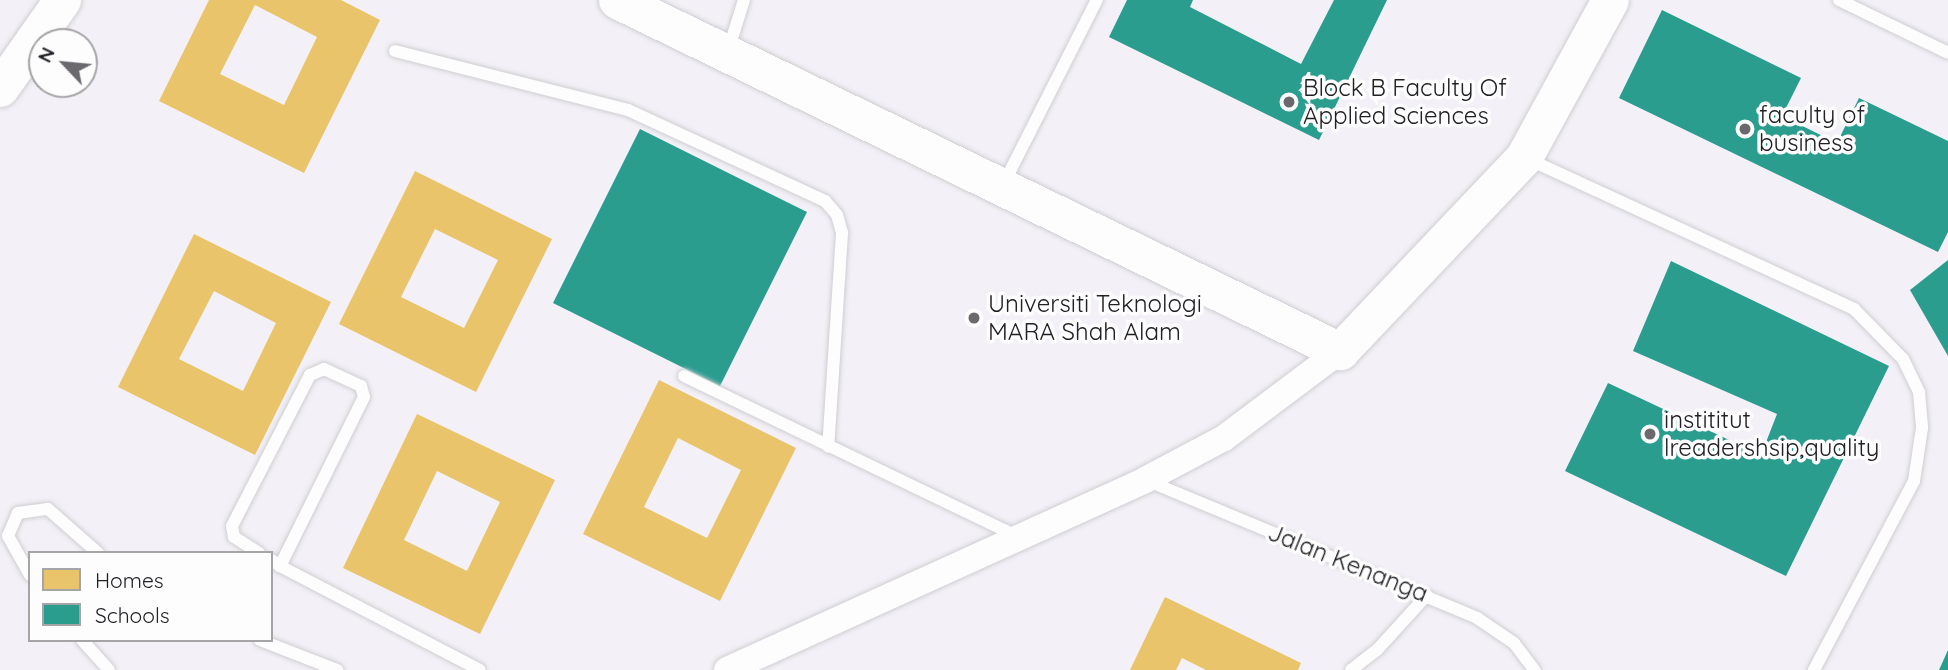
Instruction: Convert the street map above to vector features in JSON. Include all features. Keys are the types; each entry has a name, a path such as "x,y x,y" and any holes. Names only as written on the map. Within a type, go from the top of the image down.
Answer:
{"street":[{"path":"0,88 62,0"},
{"path":"617,0 1001,190 1340,351"},
{"path":"726,670 1017,536 1146,480 1224,438 1340,351 1524,157 1610,0"}],"lane":[{"path":"727,54 744,0"},
{"path":"1001,190 1097,0"},
{"path":"1839,0 1948,53"},
{"path":"395,51 628,110 825,201 837,215 842,233 828,447"},
{"path":"1524,157 1854,309 1903,359 1919,392 1922,428 1914,481 1814,670"},
{"path":"256,551 234,537 232,526 310,375 324,369 361,386 364,397 276,563 480,670"},
{"path":"684,376 1017,536"},
{"name":"Jalan Kenanga","path":"1146,480 1477,618 1514,643 1534,670"},
{"path":"28,571 8,536 18,513 48,509 96,551"},
{"path":"1351,670 1377,650 1427,595"},
{"path":"84,642 108,670"},
{"path":"265,642 337,670"}],"building: Homes":[{"path":"209,0 341,0 380,20 304,173 159,101","holes":["255,5 317,37 284,105 220,74"]},
{"path":"415,171 552,239 476,392 339,324","holes":["435,229 498,260 464,328 401,297"]},
{"path":"194,234 331,302 255,455 118,387","holes":["214,291 276,323 243,391 179,359"]},
{"path":"659,380 796,448 720,601 583,534","holes":["678,438 741,470 707,538 644,507"]},
{"path":"417,414 555,480 480,634 343,568","holes":["437,471 500,502 467,571 404,540"]},
{"path":"1165,597 1301,663 1298,670 1206,670 1182,658 1176,670 1130,670"}],"building: Schools":[{"name":"Block B Faculty Of Applied Sciences","path":"1127,0 1193,0 1190,7 1301,64 1334,0 1387,0 1319,140 1109,37"},
{"name":"faculty of business","path":"1662,10 1801,78 1782,116 1837,143 1859,98 1948,141 1948,232 1938,252 1619,98"},
{"path":"640,129 807,212 720,386 553,303"},
{"path":"1948,260 1948,356 1910,290"},
{"name":"instititut lreadershsip,quality","path":"1671,261 1889,366 1786,576 1565,471 1608,383 1761,455 1777,414 1633,351"},
{"path":"1948,650 1948,670 1939,670"}],"place":[{"name":"Block B Faculty Of Applied Sciences","path":"1289,102"},
{"name":"faculty of business","path":"1745,129"},
{"name":"Universiti Teknologi MARA Shah Alam","path":"974,318"},
{"name":"instititut lreadershsip,quality","path":"1650,434"}]}
